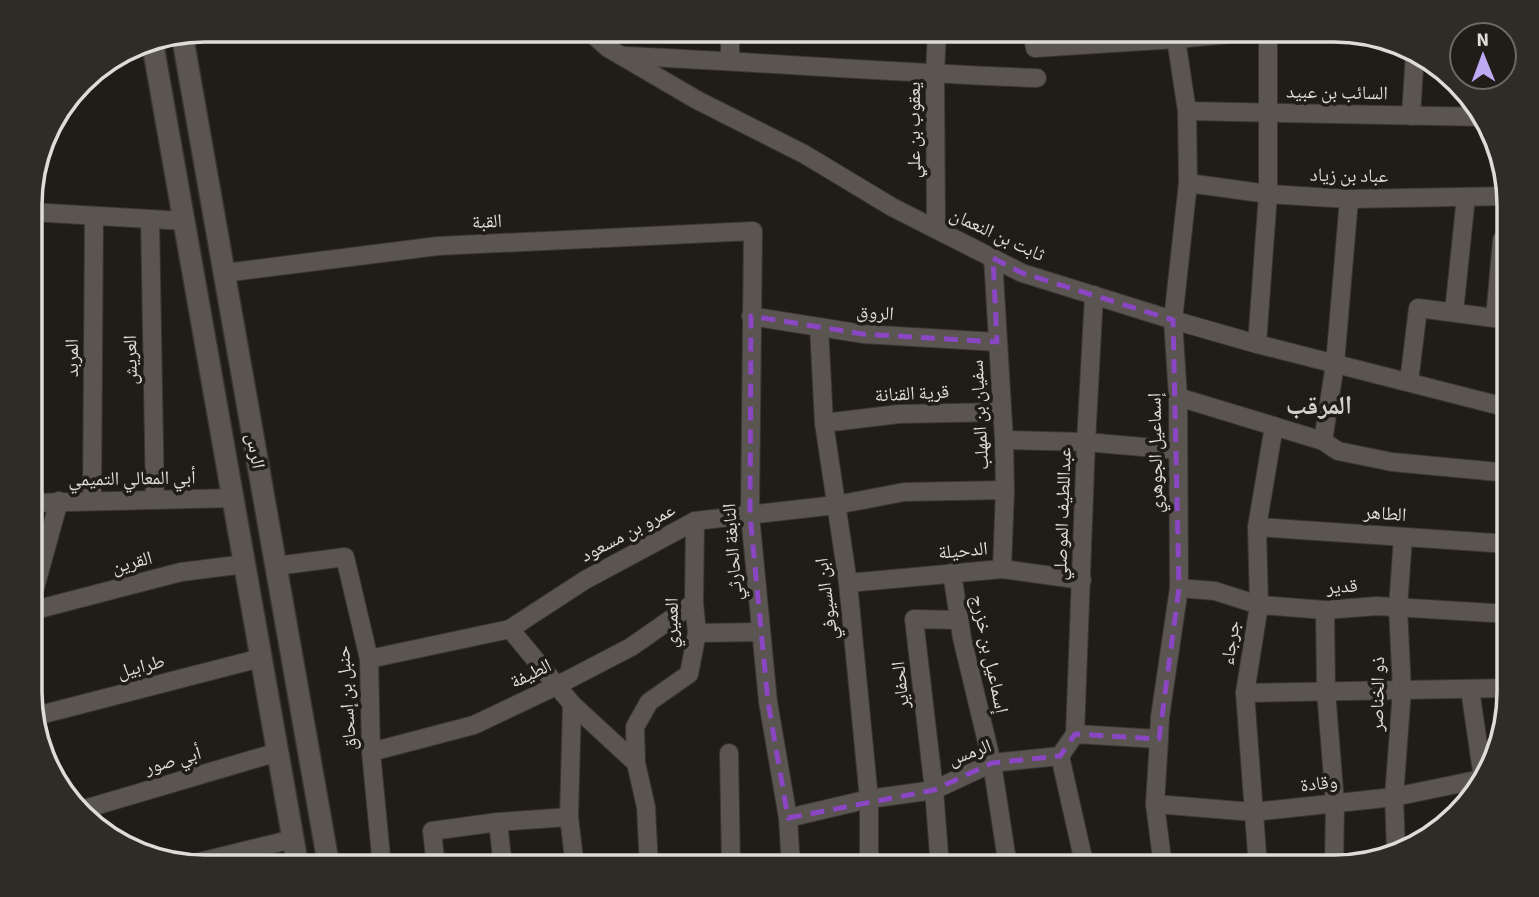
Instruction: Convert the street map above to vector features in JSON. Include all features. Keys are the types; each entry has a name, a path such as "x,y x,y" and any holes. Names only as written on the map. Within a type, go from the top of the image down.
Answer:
{"street":[{"name":"ثابت بن النعمان","path":"601,42 697,100 804,154 892,207 1022,273 1257,344 1497,405"},
{"path":"730,42 730,61"},
{"name":"يعقوب بن علي","path":"936,42 936,229"},
{"name":"إسماعيل الجوهري","path":"1161,855 1155,804 1160,716 1179,588 1178,397 1173,320 1188,183 1187,111 1176,42"},
{"path":"1257,344 1268,194 1271,42"},
{"name":"الرس","path":"184,43 326,855"},
{"name":"الرس","path":"154,50 296,855"},
{"path":"621,55 1037,78"},
{"path":"1411,116 1414,63"},
{"name":"السائب بن عبيد","path":"1187,111 1471,117"},
{"name":"عباد بن زياد","path":"1188,183 1268,194 1349,199 1497,197"},
{"path":"1454,312 1466,197"},
{"path":"1323,441 1335,364 1349,199"},
{"path":"42,213 184,221"},
{"name":"المربد","path":"92,501 94,216"},
{"name":"العريش","path":"150,219 155,500"},
{"name":"القبة","path":"224,273 438,246 753,231"},
{"name":"النابغة الحارثي","path":"753,231 750,515 768,702 788,818 790,855"},
{"name":"سفيان بن المهلب","path":"993,258 1004,440 1002,569"},
{"name":"عبداللطيف الموصلي","path":"1075,734 1094,295"},
{"path":"1409,382 1418,308 1497,318"},
{"name":"الروق","path":"751,316 863,334 997,342"},
{"name":"ابن السيوفي","path":"819,327 824,423 848,583 869,799 869,855"},
{"path":"1178,397 1323,441 1338,451 1392,462 1497,473"},
{"name":"قرية القنانة","path":"824,423 900,414 1002,412"},
{"name":"جرجاء","path":"1257,855 1245,693 1259,605 1258,527 1274,426"},
{"path":"1004,440 1086,442 1177,450"},
{"name":"عمرو بن مسعود","path":"369,659 510,629 585,580 695,521 836,505 904,492 1005,490"},
{"name":"أبي المعالي التميمي","path":"42,502 233,498"},
{"path":"42,562 59,501"},
{"name":"العميري","path":"648,855 646,807 636,763 635,727 649,702 689,674 697,633 694,603 695,521"},
{"name":"الطاهر","path":"1258,527 1497,543"},
{"name":"ذو الخناصر","path":"1396,842 1394,797 1402,690 1398,608 1403,537"},
{"name":"حنبل بن إسحاق","path":"276,566 345,556 369,659 372,751 381,855"},
{"name":"القرين","path":"42,608 181,572 244,564"},
{"name":"الدحيلة","path":"848,583 1002,569 1082,580"},
{"name":"إسماعيل بن خزرج","path":"953,573 958,620 992,763 1006,855"},
{"name":"قدير","path":"1179,588 1215,592 1259,605 1325,610 1377,606 1497,613"},
{"name":"الطيفة","path":"372,751 474,725 631,647 694,603"},
{"path":"1325,610 1326,691 1335,803 1334,855"},
{"name":"الحفاير","path":"934,790 915,619 958,620"},
{"path":"510,629 572,704 636,763"},
{"path":"697,633 761,632"},
{"name":"طرابيل","path":"43,714 261,658"},
{"path":"1245,693 1497,688"},
{"path":"1470,689 1482,761"},
{"path":"572,704 569,817 574,855"},
{"path":"1082,855 1060,756 1075,734 1159,739"},
{"name":"أبي صور","path":"89,807 278,752"},
{"path":"729,753 731,855"},
{"name":"الرمس","path":"788,818 869,799 934,790 992,763 1060,756"},
{"name":"وقادة","path":"1155,804 1253,812 1394,797 1469,782"},
{"path":"934,790 939,855"},
{"path":"435,855 432,831 498,822 569,817"},
{"path":"498,822 502,855"},
{"path":"228,855 293,839"}],"highlighted area":[{"path":"993,258 1022,273 1173,320 1179,588 1159,739 1075,734 1060,756 992,763 934,790 788,818 768,702 750,515 751,316 863,334 997,342"}],"district":[{"name":"المرقب","path":"1319,405"}]}
